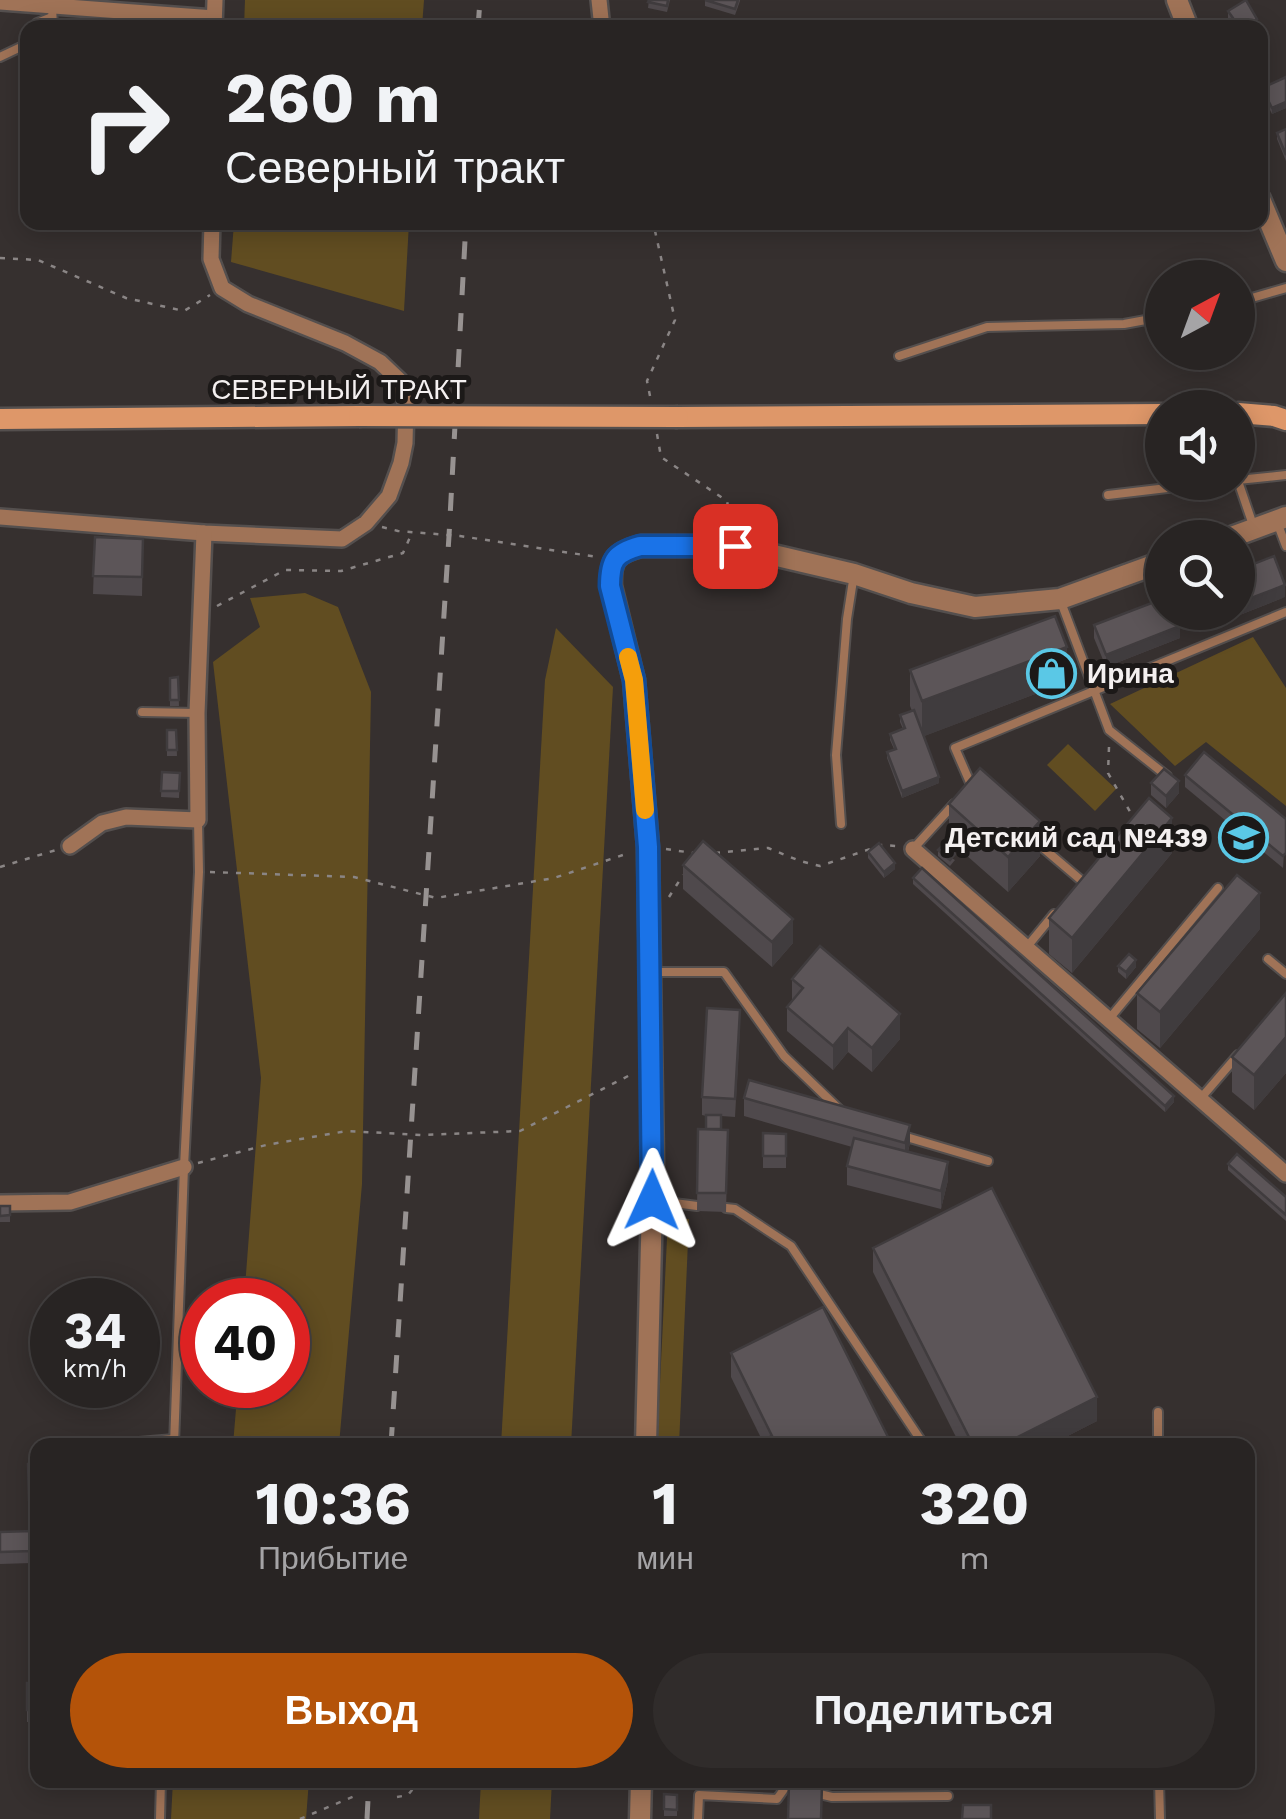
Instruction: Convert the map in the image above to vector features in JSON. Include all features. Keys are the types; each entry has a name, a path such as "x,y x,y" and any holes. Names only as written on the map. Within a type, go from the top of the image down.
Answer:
{"main road":[{"name":"СЕВЕРНЫЙ ТРАКТ","path":"0,419 1145,414"},
{"path":"1255,414 1286,420"}],"street":[{"path":"8,2 52,17 133,20"},
{"path":"1268,218 1286,261"},
{"path":"0,517 204,533 342,538 366,523 388,496 405,444 406,402 400,381 380,362 345,343 248,304 222,288 211,259 212,230"},
{"path":"1255,528 1281,518"},
{"path":"70,846 102,823 126,817 198,820 197,714 204,533"},
{"path":"646,1438 652,1200 648,847 634,680 610,586 614,559 640,546 735,546 975,607 1060,598 1145,568"},
{"path":"913,848 1286,1174"},
{"path":"0,1203 70,1202 184,1167"},
{"path":"640,1819 641,1788"}],"lane":[{"path":"1255,297 1286,288"},
{"path":"898,356 987,328 1145,320"},
{"path":"1255,479 1286,475"},
{"path":"1108,494 1145,490"},
{"path":"1281,518 1286,546"},
{"path":"841,824 836,755 854,574"},
{"path":"1060,598 1109,730 1174,782"},
{"path":"984,798 971,786 955,748 1286,612"},
{"path":"142,712 197,714"},
{"path":"913,848 971,786"},
{"path":"174,1438 199,872 198,820"},
{"path":"1026,834 1082,882"},
{"path":"1070,895 1092,868"},
{"path":"1108,1020 1218,888"},
{"path":"1026,948 1059,908"},
{"path":"1268,959 1286,974"},
{"path":"650,972 724,972 784,1056 851,1120"},
{"path":"1200,1098 1249,1041"},
{"path":"886,1130 988,1160"},
{"path":"652,1200 697,1206"},
{"path":"726,1208 735,1209 791,1246 919,1438"},
{"path":"1158,1412 1158,1438"},
{"path":"160,1819 161,1788"},
{"path":"698,1819 699,1795 777,1799 784,1788"},
{"path":"803,1788 832,1797 948,1796"},
{"path":"1160,1788 1160,1819"}],"path":[{"path":"650,400 647,381 675,320 655,230"},
{"path":"0,258 38,260 126,298 184,311 222,288"},
{"path":"654,419 661,457 727,501 735,546"},
{"path":"366,523 614,559"},
{"path":"202,613 285,570 341,570 403,552 412,532"},
{"path":"1109,730 1108,773 1134,818"},
{"path":"199,872 354,877 436,898 554,878 648,847 703,854 768,848 820,866 882,844 913,848"},
{"path":"0,868 70,846"},
{"path":"666,902 683,875"},
{"path":"184,1167 266,1145 347,1130 420,1135 520,1132 651,1064"},
{"path":"397,1796 408,1795 414,1788"},
{"path":"300,1819 356,1795"}],"shaded area":[{"path":"245,0 424,0 423,20 244,20"},
{"path":"233,230 409,230 404,311 231,262"},
{"path":"305,593 338,607 371,692 362,1184 340,1438 234,1438 236,1408 310,1408 310,1278 246,1278 261,1078 213,662 260,627 250,598"},
{"path":"556,628 613,687 571,1438 501,1438 545,680"},
{"path":"1253,637 1286,688 1286,806 1206,742 1175,766 1110,704"},
{"path":"1068,744 1116,789 1095,811 1047,765"},
{"path":"668,1218 689,1219 679,1438 657,1438"},
{"path":"173,1788 308,1788 306,1819 171,1819"},
{"path":"481,1788 552,1788 550,1819 479,1819"}],"building":[{"path":"649,0 668,0 667,6"},
{"path":"705,0 738,0 735,9"},
{"path":"1246,0 1257,19 1234,20 1228,11"},
{"path":"1286,77 1286,102 1272,108 1268,85"},
{"path":"1286,129 1286,155 1277,133"},
{"path":"95,537 143,539 142,577 93,576"},
{"path":"1274,556 1285,585 1255,596 1255,563"},
{"path":"1145,606 1145,630 1170,630 1106,655 1094,625"},
{"path":"1055,616 1067,647 922,701 910,670"},
{"path":"178,677 179,700 170,700 170,678"},
{"path":"914,710 939,777 902,791 887,752 896,749 890,734 905,728 900,715"},
{"path":"167,730 176,730 177,750 167,750"},
{"path":"1204,752 1286,819 1283,856 1185,775"},
{"path":"980,768 1040,821 1008,857 949,804"},
{"path":"1164,769 1179,781 1166,796 1151,783"},
{"path":"162,772 180,773 179,791 161,791"},
{"path":"1149,798 1172,818 1072,938 1049,918"},
{"path":"703,841 793,919 772,942 683,865"},
{"path":"879,843 895,863 884,872 868,852"},
{"path":"944,844 955,854 950,860 938,850"},
{"path":"922,868 1174,1096 1165,1106 913,878"},
{"path":"1237,875 1260,893 1160,1012 1137,993"},
{"path":"820,946 900,1014 872,1048 848,1028 833,1046 787,1007 803,988 792,979"},
{"path":"1129,954 1136,960 1126,972 1118,966"},
{"path":"1286,993 1286,1037 1254,1075 1232,1057"},
{"path":"707,1008 740,1010 735,1099 702,1097"},
{"path":"749,1080 910,1125 905,1143 744,1098"},
{"path":"706,1115 721,1115 721,1129 706,1129"},
{"path":"698,1129 728,1130 726,1193 697,1193"},
{"path":"763,1133 786,1134 786,1156 763,1156"},
{"path":"854,1138 948,1162 941,1191 847,1166"},
{"path":"1237,1154 1286,1197 1286,1215 1228,1164"},
{"path":"992,1188 1097,1397 1016,1438 969,1438 873,1248"},
{"path":"0,1206 10,1206 10,1215 0,1216"},
{"path":"823,1307 888,1438 768,1438 772,1436 731,1353"},
{"path":"30,1531 30,1551 0,1552 0,1532"},
{"path":"27,1683 30,1683 30,1710"},
{"path":"789,1788 822,1788 821,1819 788,1819"},
{"path":"664,1794 677,1795 677,1810 664,1809"},
{"path":"963,1805 991,1805 991,1819 962,1819"}],"railway":[{"path":"479,20 480,0"},
{"path":"391,1438 466,230"},
{"path":"367,1819 369,1788"}],"slow traffic":[{"path":"628,657 634,680 645,810"}],"place":[{"name":"Ирина","path":"1052,673"},
{"name":"Детский сад №439","path":"1243,837"}],"route":[{"path":"652,1200 648,847 634,680 610,586 610,572 614,559 640,546 735,546"}]}
